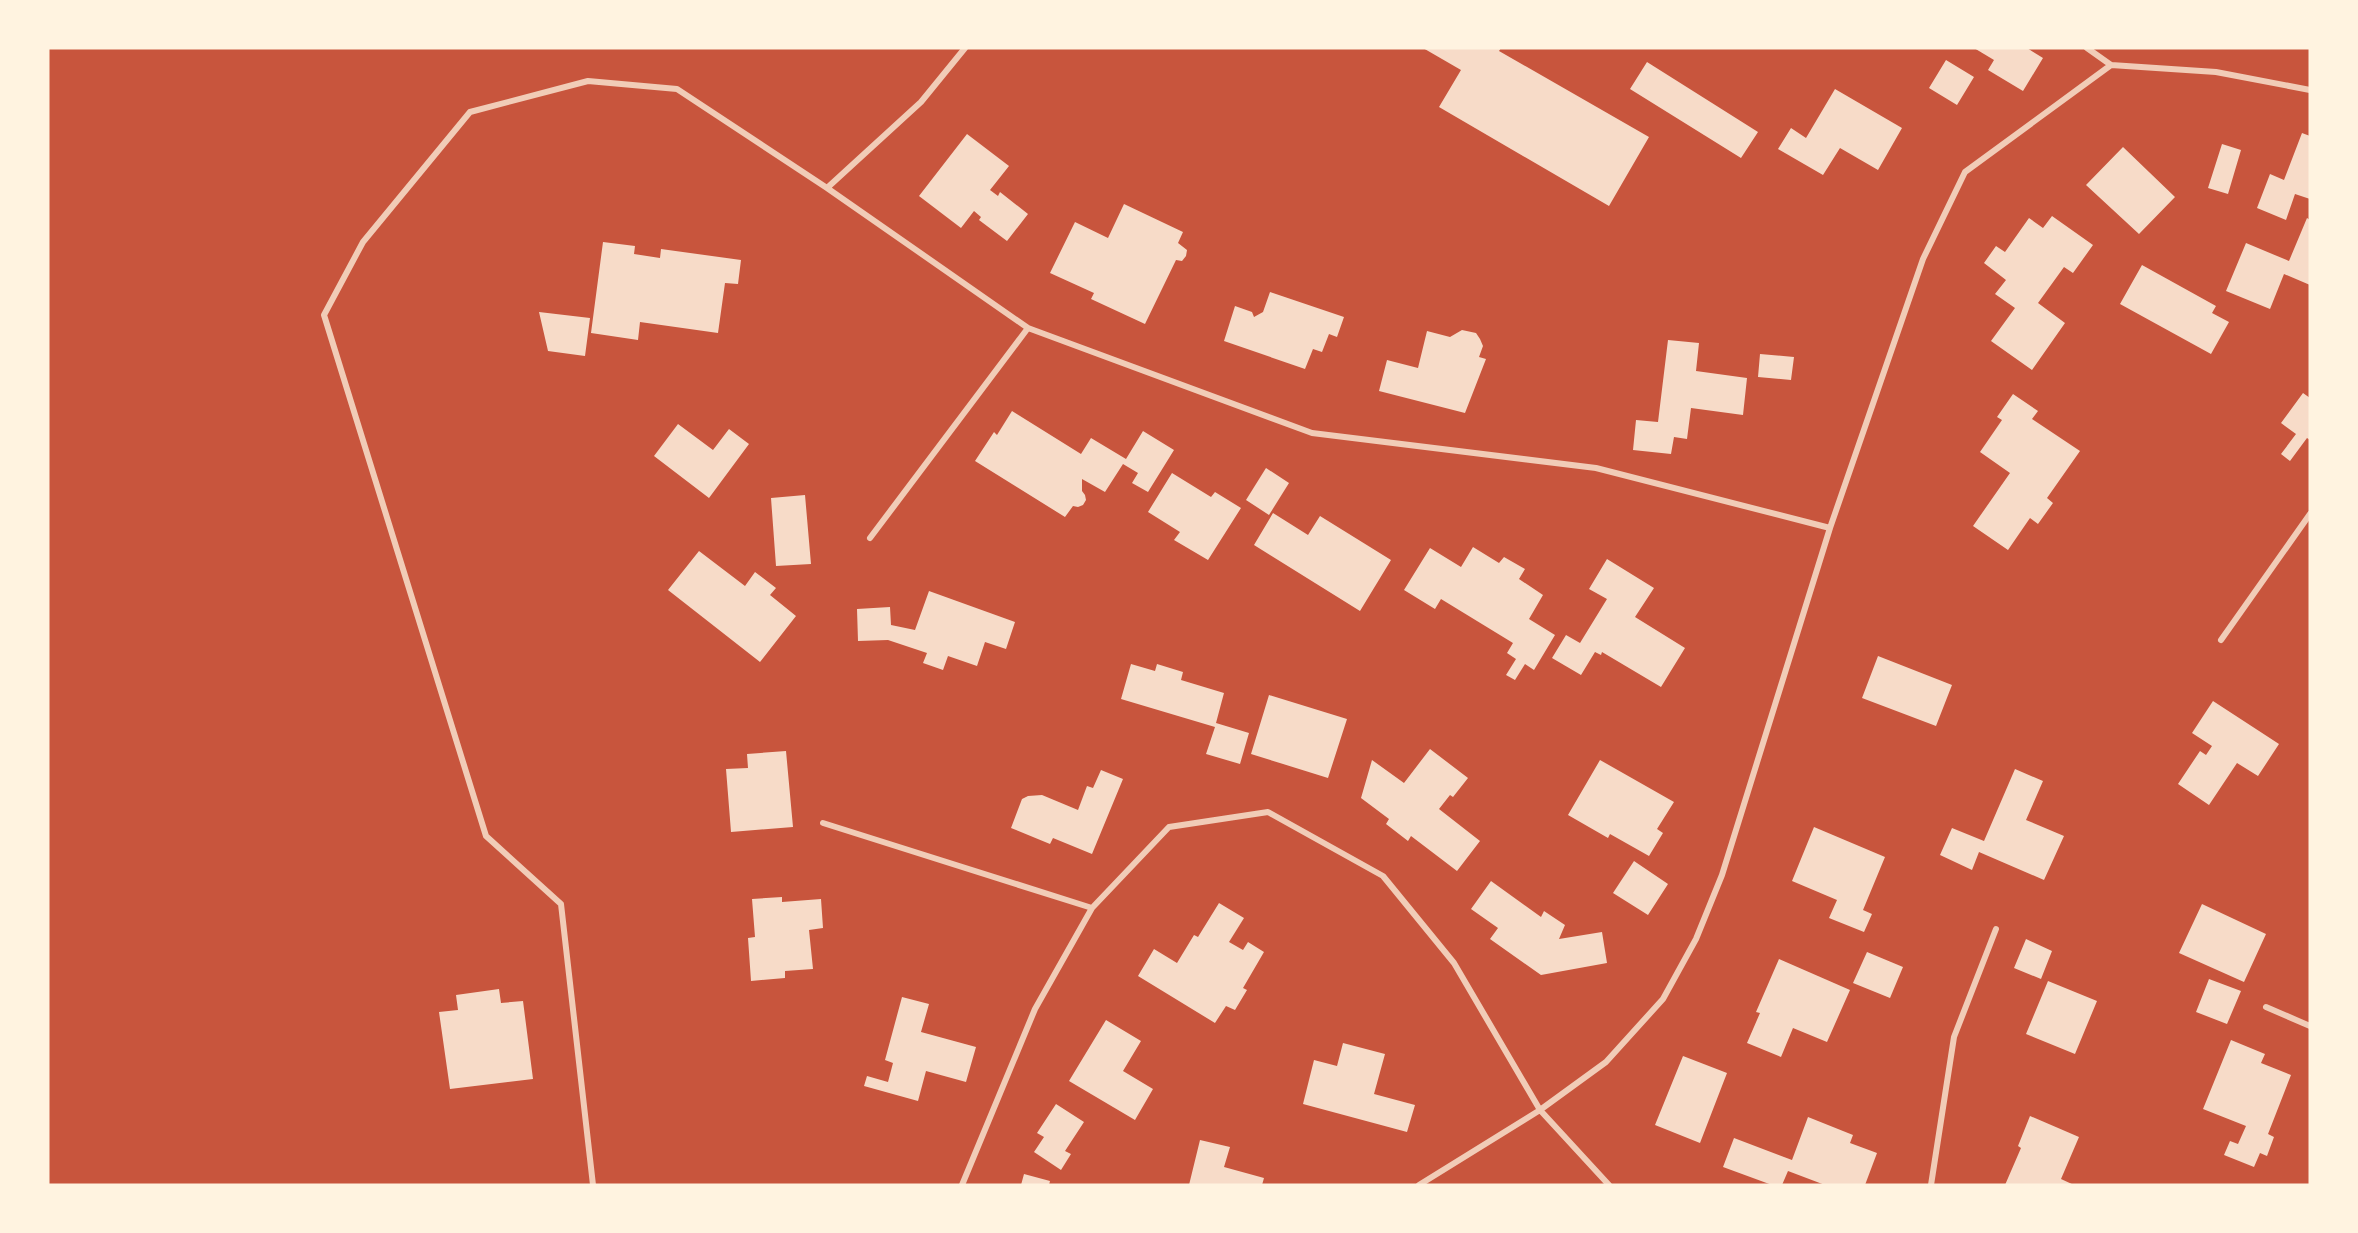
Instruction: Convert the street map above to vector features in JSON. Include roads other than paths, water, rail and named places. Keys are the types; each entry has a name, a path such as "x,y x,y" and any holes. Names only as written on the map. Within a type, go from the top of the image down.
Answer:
{"street":[{"path":"827,188 921,102 965,48"},
{"path":"2087,48 2111,66 2216,72 2310,90"},
{"path":"1419,1185 1540,1110 1606,1062 1662,999 1696,939 1722,875 1830,528 1923,259 1965,172 2111,66"},
{"path":"593,1185 561,904 486,836 324,315 363,242 470,112 588,81 677,89 827,188 1028,328 1312,433 1596,468 1830,528"},
{"path":"870,538 1028,328"},
{"path":"2221,640 2310,514"},
{"path":"962,1185 1035,1009 1092,908 1169,827 1268,812 1383,876 1454,963 1540,1110 1609,1185"},
{"path":"823,823 1092,908"},
{"path":"1932,1185 1954,1037 1996,929"},
{"path":"2266,1007 2310,1026"}]}
